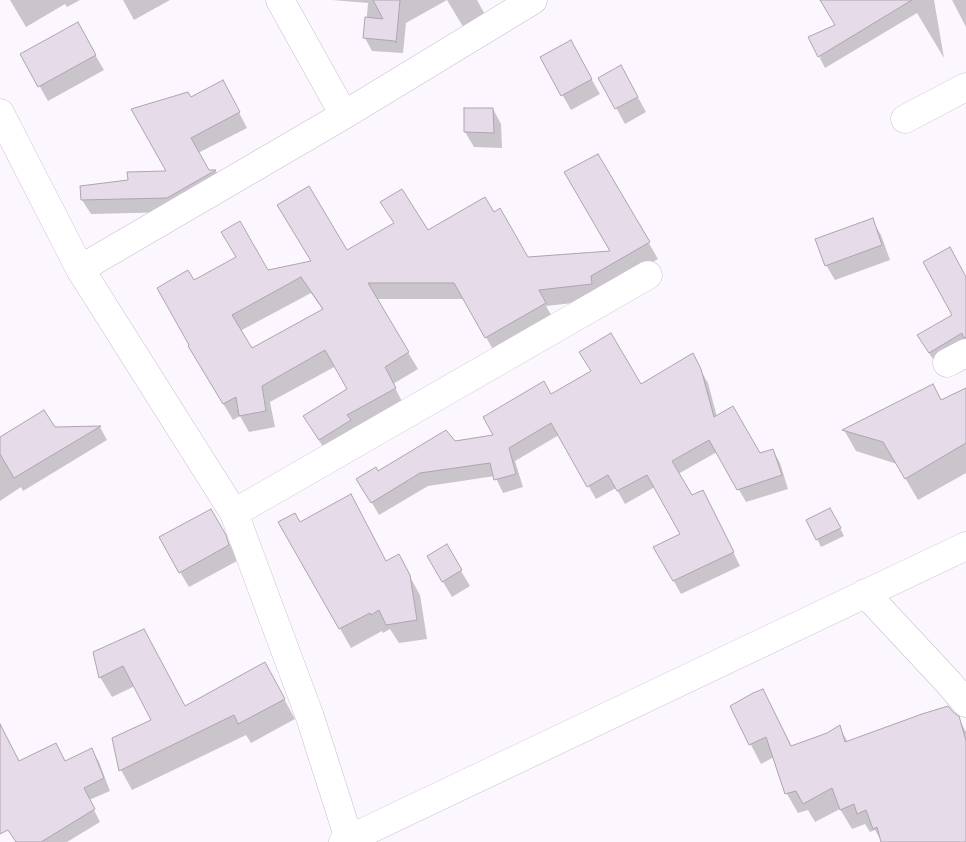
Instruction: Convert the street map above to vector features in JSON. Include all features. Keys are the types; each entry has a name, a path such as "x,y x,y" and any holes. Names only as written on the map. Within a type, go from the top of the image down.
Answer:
{"street":[{"path":"280,0 344,115"},
{"path":"80,269 344,115 533,0"},
{"path":"905,119 966,87"},
{"path":"0,113 80,269 234,513 310,717 346,840 966,546"},
{"path":"234,513 648,275"},
{"path":"865,593 966,703"}],"building":[{"path":"373,0 400,0 396,43 395,41 363,38 365,17 383,19"},
{"path":"820,0 912,0 818,57 808,37 835,25"},
{"path":"78,22 96,55 38,87 20,54"},
{"path":"571,40 592,79 561,96 540,57"},
{"path":"621,65 638,97 615,109 598,78"},
{"path":"223,80 240,112 191,138 209,170 216,170 167,198 81,200 80,186 128,180 127,172 166,171 131,109 188,92 191,97"},
{"path":"464,108 493,108 494,133 464,132"},
{"path":"598,154 650,242 591,276 592,284 539,290 546,303 485,338 454,283 368,283 409,352 385,367 396,388 347,415 351,420 319,440 303,416 347,389 325,350 262,386 266,411 239,416 236,397 223,404 188,346 157,288 188,270 194,280 236,257 221,232 240,221 268,270 311,261 277,205 309,186 347,250 394,223 380,202 402,189 428,230 485,197 494,212 500,208 528,257 610,251 564,172","holes":["301,277 323,309 252,348 232,315"]},
{"path":"873,218 882,245 825,266 815,239"},
{"path":"950,247 966,277 966,337 964,338 962,333 929,353 917,335 952,315 923,262"},
{"path":"611,333 641,384 693,353 701,369 714,417 733,406 760,453 773,449 782,475 737,490 709,440 672,461 692,495 703,490 734,552 673,581 653,547 680,534 647,475 617,491 608,475 587,487 551,423 509,448 516,474 494,480 490,463 420,473 371,503 356,479 376,467 378,471 446,430 455,441 493,435 483,417 544,381 551,394 591,371 579,352"},
{"path":"933,384 941,400 966,388 966,443 905,479 883,442 842,430"},
{"path":"44,410 55,427 101,426 14,478 0,454 0,437"},
{"path":"351,494 386,561 399,554 410,575 417,620 386,625 379,610 339,629 278,522 295,513 300,522"},
{"path":"830,508 841,528 816,540 806,520"},
{"path":"211,509 226,535 229,545 179,573 159,537"},
{"path":"447,544 462,570 442,582 427,556"},
{"path":"144,629 185,706 265,662 285,699 238,724 234,715 119,771 112,738 151,720 123,666 99,678 93,652"},
{"path":"763,689 791,746 827,733 840,725 845,742 948,706 959,716 966,741 966,842 881,842 877,827 873,829 866,810 857,814 854,804 840,810 832,788 803,804 796,791 785,794 766,737 749,745 730,706"},
{"path":"0,724 19,761 56,743 65,761 92,748 104,778 84,788 95,809 41,842 16,842 8,830 0,834"}]}
